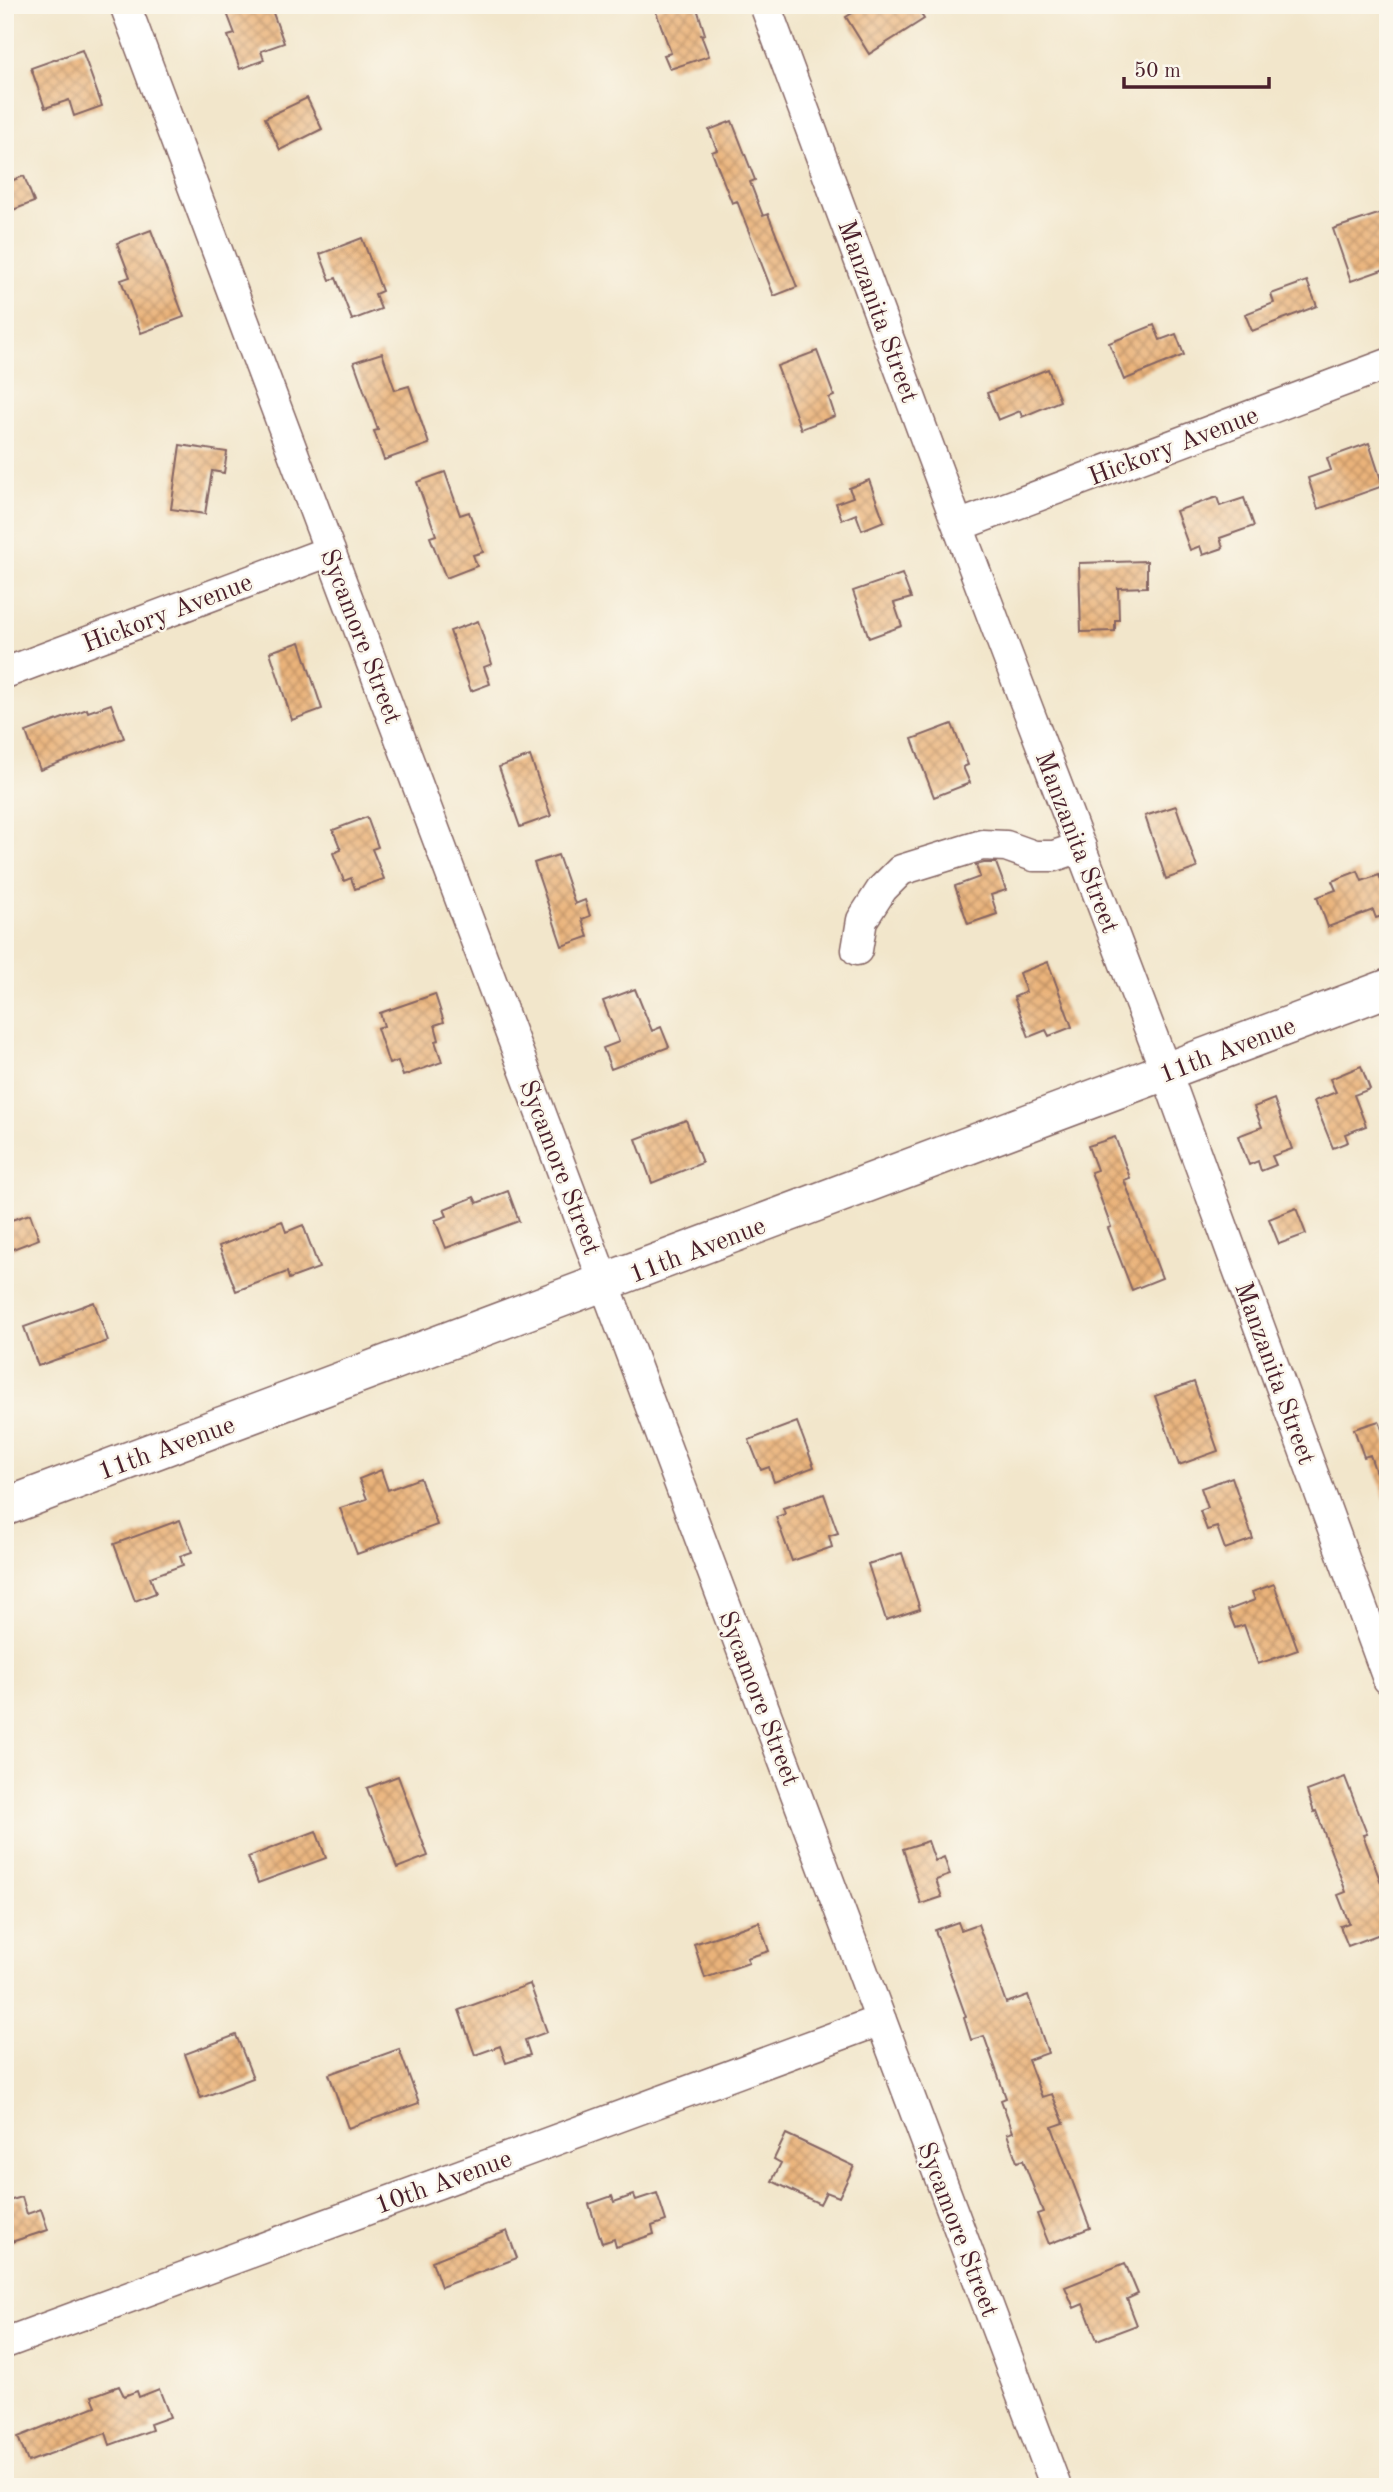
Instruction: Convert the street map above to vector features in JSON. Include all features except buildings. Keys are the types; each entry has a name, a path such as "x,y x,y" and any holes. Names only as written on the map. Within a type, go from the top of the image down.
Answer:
{"main road":[{"name":"11th Avenue","path":"5,1507 1388,988"}],"street":[{"name":"Sycamore Street","path":"125,5 1056,2487"},
{"name":"Manzanita Street","path":"765,5 958,526 1378,1622 1388,1679"},
{"name":"Hickory Avenue","path":"958,526 1388,364"},
{"name":"Hickory Avenue","path":"5,673 330,551"},
{"path":"857,950 862,920 882,889 901,870 982,845 1006,846 1034,856 1055,856 1081,847"},
{"name":"10th Avenue","path":"5,2343 881,2020"}]}
